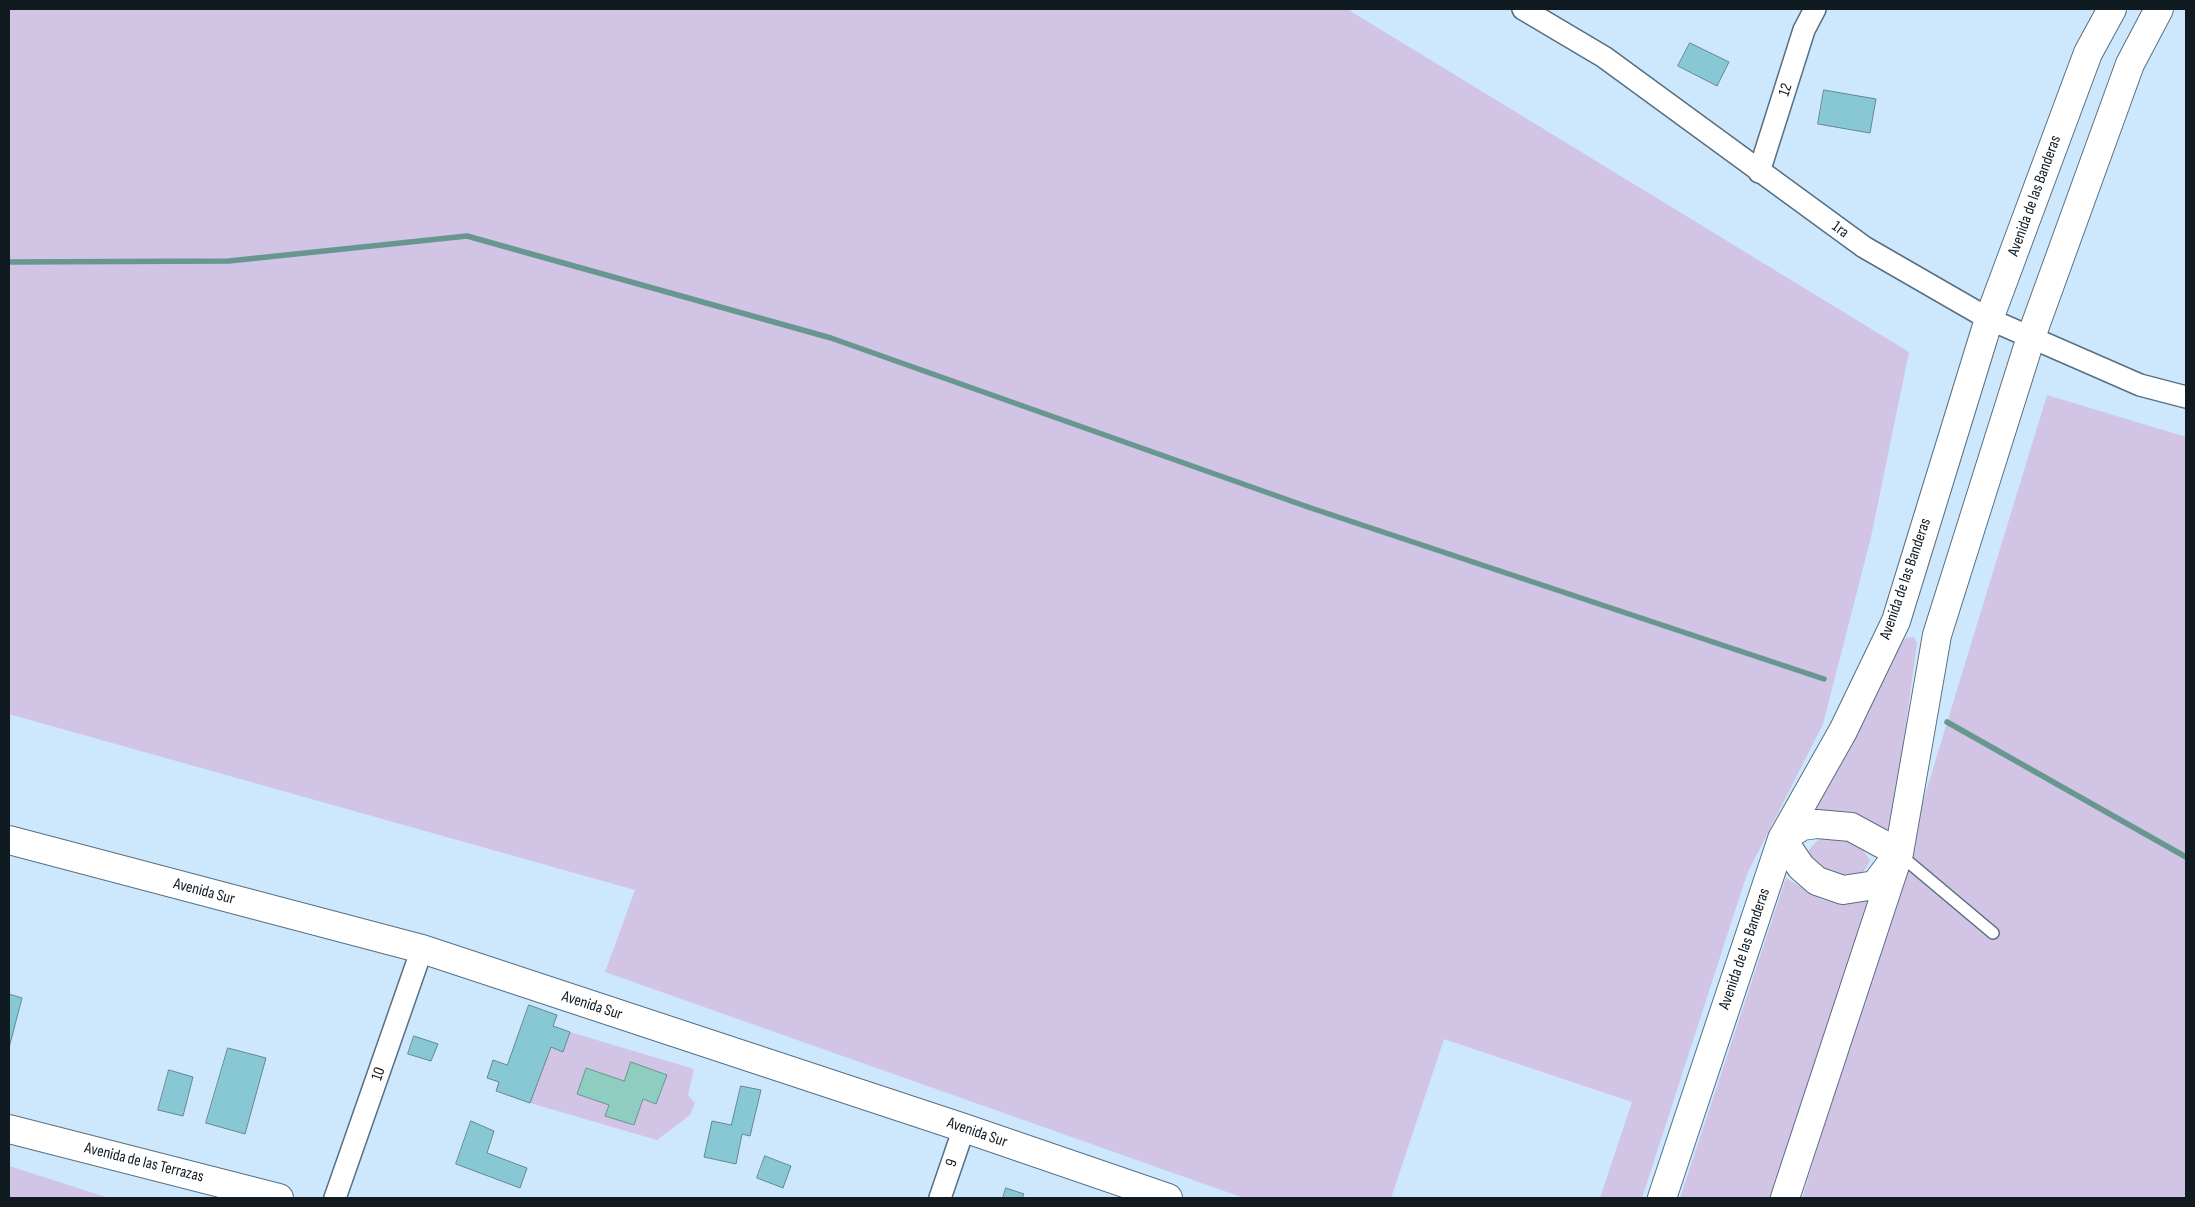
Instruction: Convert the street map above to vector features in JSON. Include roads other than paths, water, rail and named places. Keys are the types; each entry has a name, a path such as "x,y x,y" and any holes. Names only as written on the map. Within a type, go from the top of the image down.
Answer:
{"main road":[{"name":"Avenida de las Banderas","path":"1662,1198 1782,839 1843,731 1896,621 1989,319 2088,53 2112,9"},
{"path":"1785,1198 1898,853 1937,635 2031,338 2130,64 2159,9"},
{"path":"1817,824 1842,826 1851,828 1898,853 1875,885 1843,890 1817,881 1800,867 1782,839 1802,826 1817,824"},
{"name":"Avenida Sur","path":"9,840 422,950 964,1128 1163,1198"},
{"name":"Avenida de las Terrazas","path":"9,1129 279,1198"}],"street":[{"name":"1ra","path":"1523,9 1547,14 1864,247 1989,319 2140,385 2186,396"},
{"name":"12","path":"1760,172 1804,30 1815,9"},
{"name":"10","path":"336,1198 422,950"},
{"name":"9","path":"940,1198 964,1128"}],"lane":[{"path":"1898,853 1993,933"}],"waterway":[{"path":"9,262 229,261 467,236 831,338 1308,507 1824,679"},
{"path":"1947,722 2186,857"}]}
